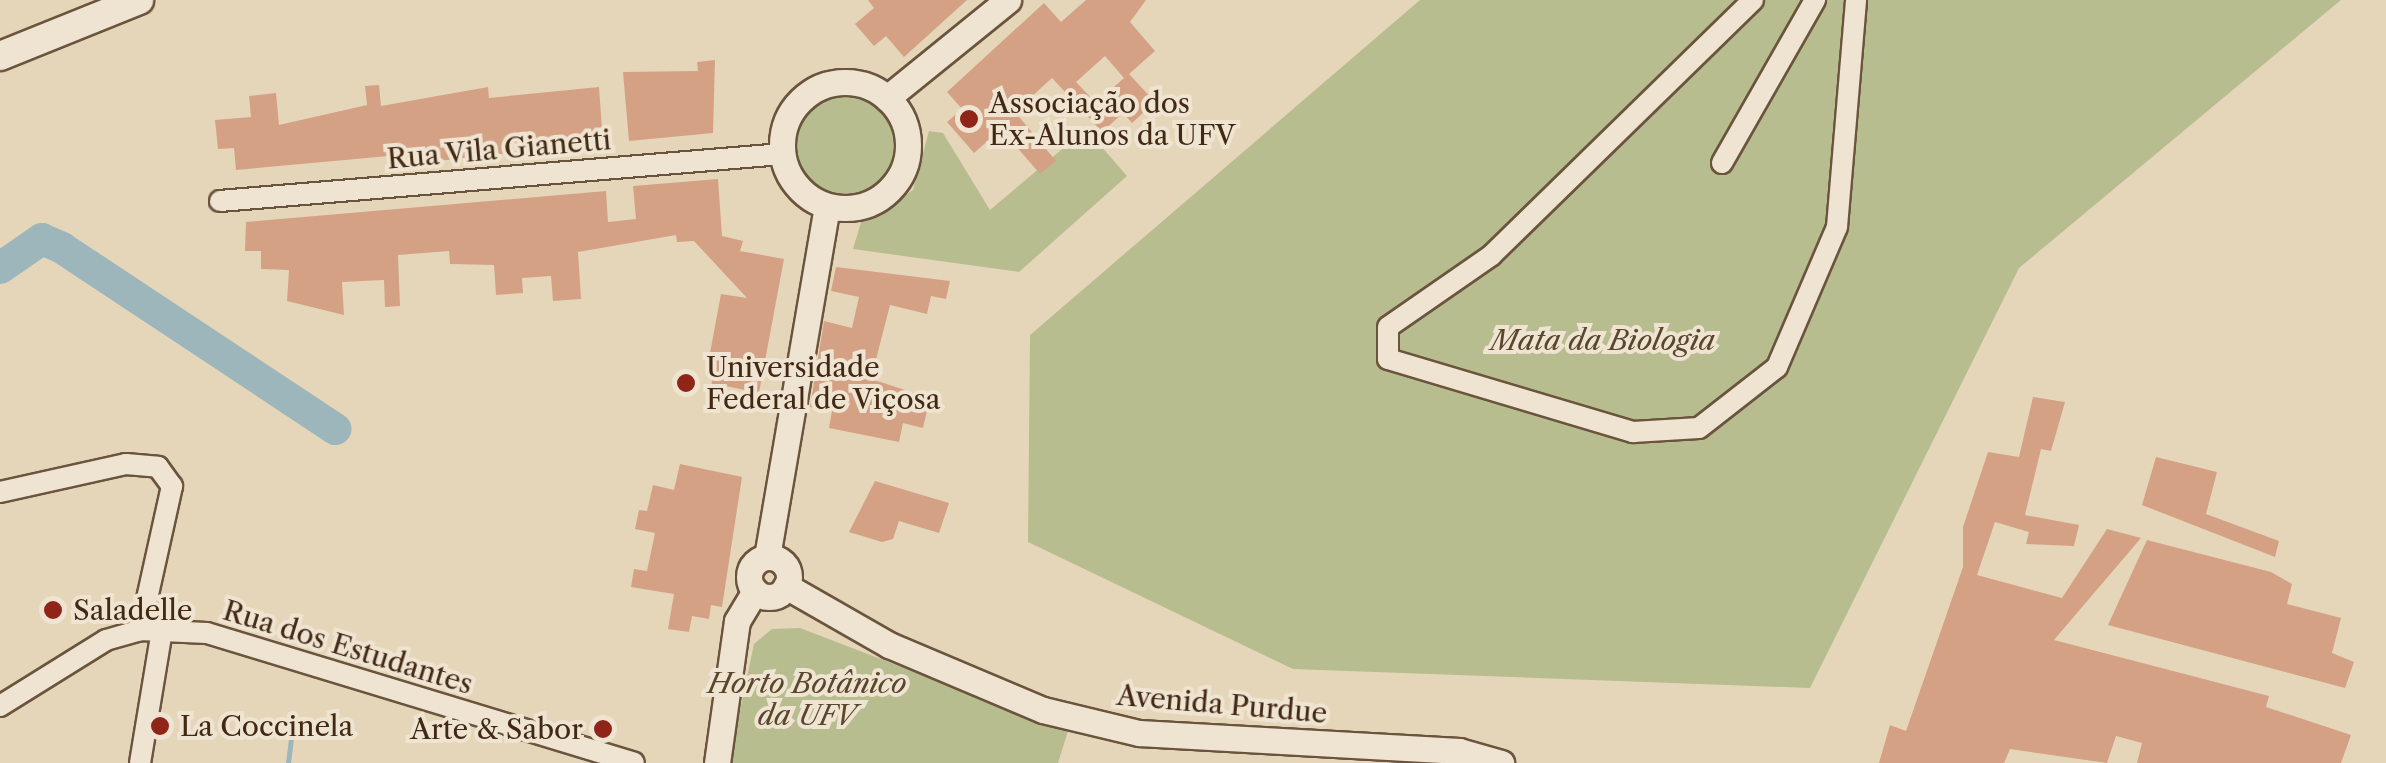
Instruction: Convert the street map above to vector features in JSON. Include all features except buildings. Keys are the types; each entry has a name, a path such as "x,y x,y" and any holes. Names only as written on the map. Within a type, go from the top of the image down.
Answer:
{"main road":[{"path":"0,56 138,0"}],"street":[{"path":"887,98 1008,0"},
{"path":"1753,0 1492,255 1388,328 1388,359 1633,432 1699,428 1778,367 1837,228 1856,0"},
{"path":"1722,163 1816,0"},
{"path":"852,83 887,98 907,133 902,172 874,201 827,206 794,184 782,154 788,117 815,90 852,83"},
{"name":"Rua Vila Gianetti","path":"220,202 782,154"},
{"path":"755,592 749,574 768,557 827,206"},
{"path":"0,492 26,490 126,464 158,467 172,486 151,630 140,763"},
{"path":"0,504 26,490"},
{"path":"755,592 772,596 786,586 784,564 768,557"},
{"name":"Avenida Purdue","path":"786,586 889,645 1042,710 1139,733 1459,751 1501,763"},
{"path":"717,763 737,621 755,592"},
{"name":"Rua dos Estudantes","path":"0,706 106,640 151,630 250,644 634,763"}],"green space":[{"name":"Mata da Biologia","path":"1420,0 2341,0 2019,268 1810,688 1293,669 1028,542 1030,335"},
{"path":"846,93 866,97 884,108 895,126 899,146 895,166 884,184 866,195 846,199 826,195 808,184 797,166 793,146 797,126 808,108 826,97"},
{"path":"1086,129 1127,176 1019,272 853,249 861,222 913,190 929,131 943,133 990,210"},
{"name":"Horto Botânico da UFV","path":"800,628 1068,731 1058,763 729,763 754,644 772,629"}],"waterway":[{"path":"0,268 42,239 62,248 335,429"},
{"path":"288,763 292,729"}],"place":[{"name":"Associação dos Ex-Alunos da UFV","path":"969,119"},
{"name":"Universidade Federal de Viçosa","path":"686,383"},
{"name":"Saladelle","path":"53,610"},
{"name":"La Coccinela","path":"160,726"},
{"name":"Arte & Sabor","path":"603,729"}]}
